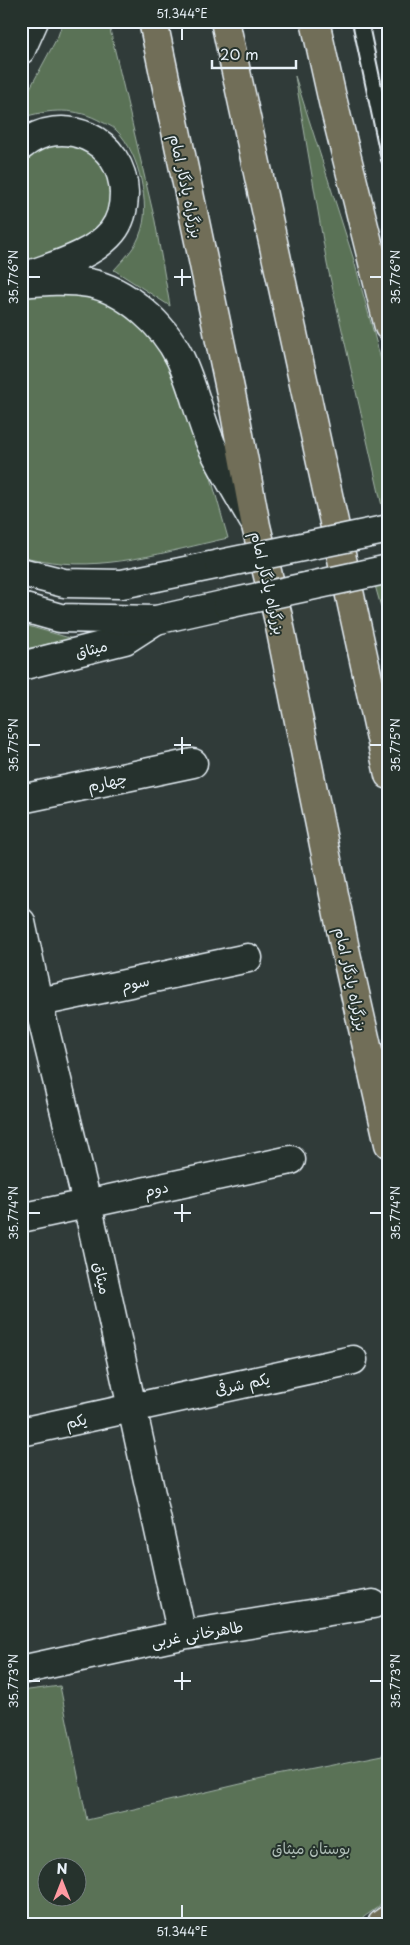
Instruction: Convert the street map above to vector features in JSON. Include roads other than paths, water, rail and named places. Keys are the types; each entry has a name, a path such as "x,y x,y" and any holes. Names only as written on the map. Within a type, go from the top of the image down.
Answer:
{"highway":[{"name":"بزرگراه یادگار امام","path":"153,21 234,408 256,526 278,617 345,949 389,1144"},
{"path":"225,21 389,775"},
{"path":"315,21 333,102 389,327"},
{"path":"382,1924 389,1919"}],"street":[{"path":"21,50 34,21"},
{"path":"21,146 30,139 44,133 76,132 104,146 115,158 124,180 124,207 118,224 101,243 82,254 21,278"},
{"path":"21,283 52,281 90,283 119,293 139,306 159,326 180,357 211,444 256,526"},
{"path":"21,572 64,583 122,584 389,529"},
{"path":"21,607 60,618 156,620 389,569"},
{"name":"میثاق","path":"21,666 125,640 156,620"},
{"name":"چهارم","path":"21,799 193,763"},
{"name":"میثاق","path":"21,922 30,1004 87,1203 182,1635"},
{"name":"سوم","path":"30,1004 248,958"},
{"name":"دوم","path":"21,1218 291,1160"},
{"name":"یکم شرقی","path":"132,1407 353,1360"},
{"name":"یکم","path":"21,1432 132,1407"},
{"name":"طاهرخانی غربی","path":"21,1670 182,1635 373,1604"}],"lane":[{"path":"360,21 389,159"}],"park label":[{"name":"بوستان میثاق","path":"311,1847"}]}
